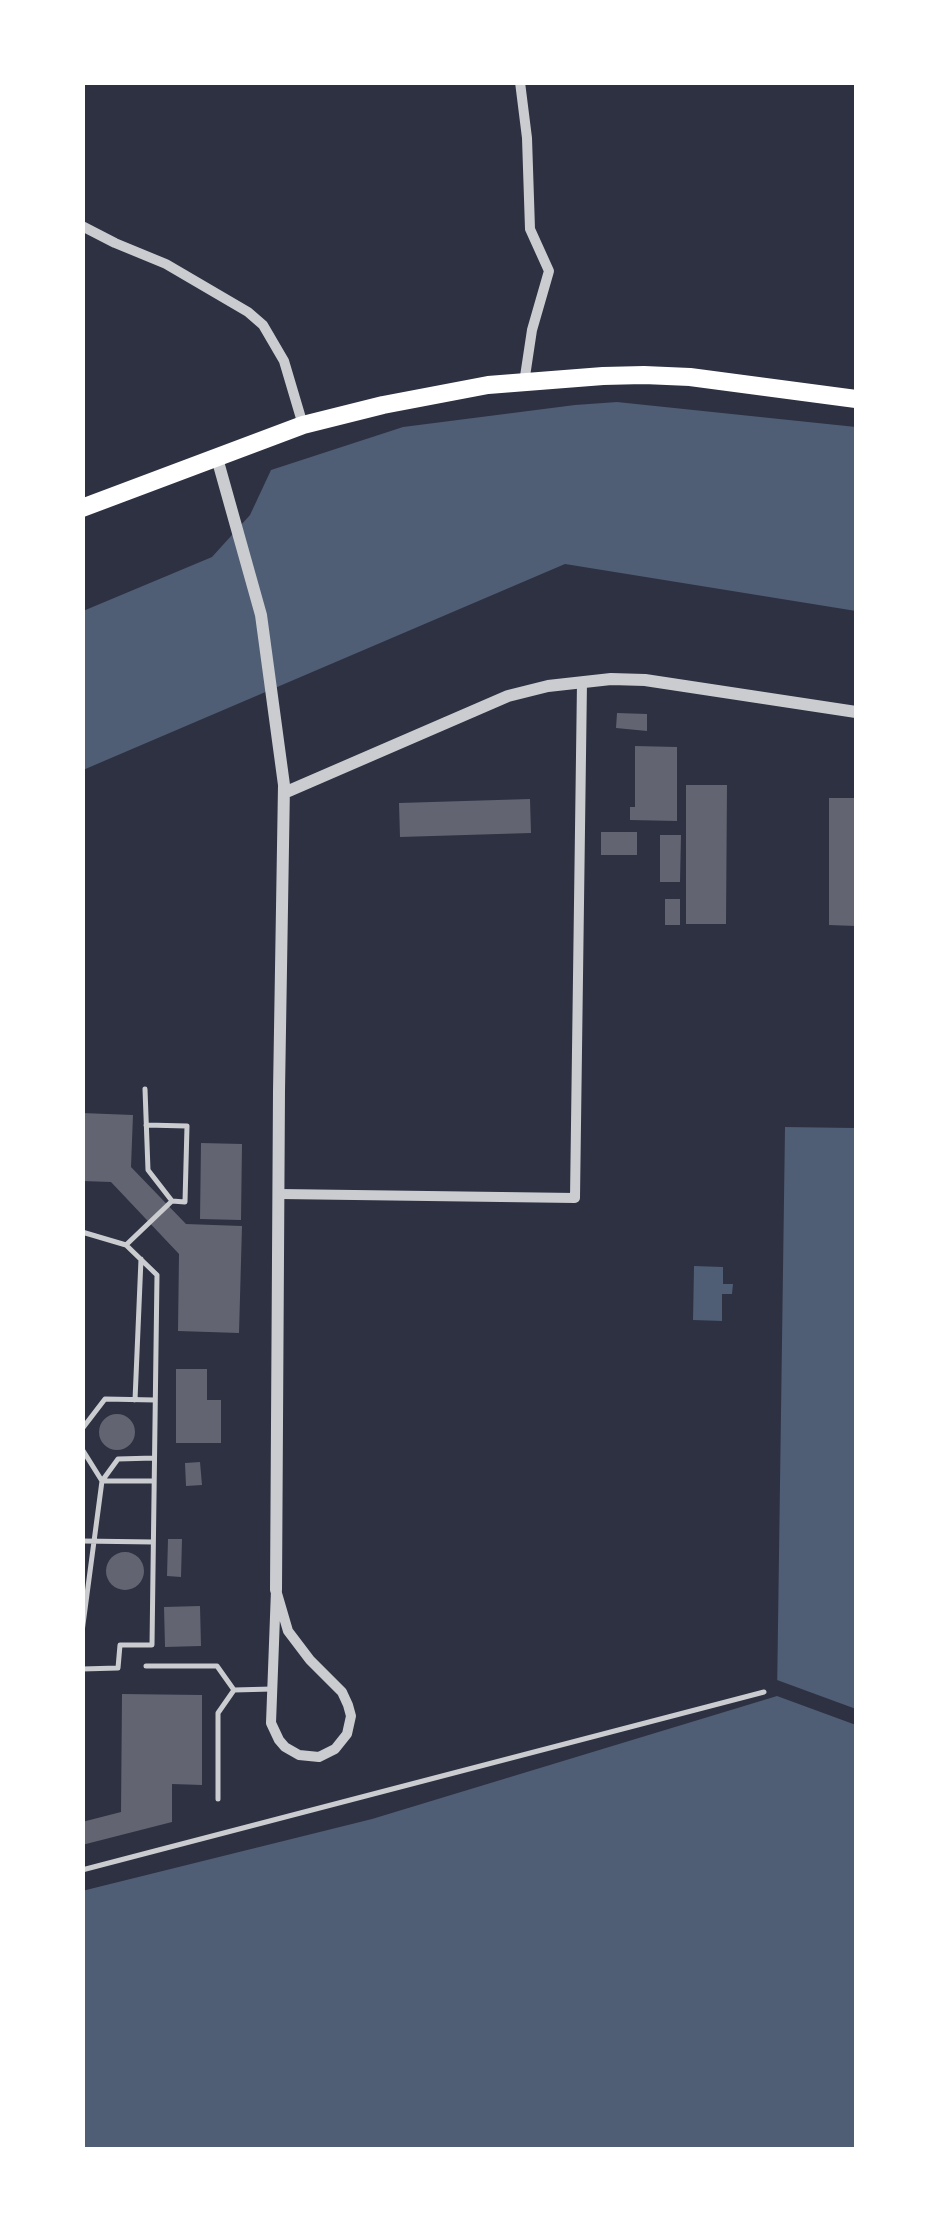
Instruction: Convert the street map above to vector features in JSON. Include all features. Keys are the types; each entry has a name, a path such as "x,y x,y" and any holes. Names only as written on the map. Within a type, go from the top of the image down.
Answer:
{"highway":[{"path":"82,508 303,425 440,392 604,376 674,376 856,399"}],"street":[{"path":"520,82 527,138 530,229 549,272 532,330 524,383"},
{"path":"82,226 166,264 248,312 263,325 284,361 303,425"},
{"path":"217,458 261,614 284,794 276,1590 271,1723 285,1747 299,1755 319,1757 342,1743 350,1725 348,1704 288,1631 276,1590"},
{"path":"284,794 508,696 548,686 645,680 856,712"},
{"path":"280,1194 575,1198 582,682"}],"lane":[{"path":"145,1089 146,1125 148,1170 172,1200 185,1202 186,1126 146,1125"},
{"path":"126,1244 172,1200"},
{"path":"82,1232 126,1244 157,1275 152,1645 120,1645 118,1668 82,1669"},
{"path":"135,1400 141,1260"},
{"path":"82,1428 105,1399 155,1400"},
{"path":"82,1450 102,1481"},
{"path":"82,1632 86,1576 102,1481 118,1459 154,1458"},
{"path":"102,1481 154,1481"},
{"path":"82,1541 153,1542"},
{"path":"146,1666 217,1666 234,1690"},
{"path":"234,1690 272,1689"},
{"path":"218,1798 218,1713 234,1690"},
{"path":"82,1870 764,1692"}],"water":[{"path":"617,402 856,427 856,611 565,564 83,770 83,611 212,557 250,515 271,470 403,427"},
{"path":"785,1127 856,1128 856,2149 83,2149 82,1891 372,1819 777,1696"},
{"path":"694,1266 723,1267 723,1284 733,1284 732,1294 722,1294 722,1321 693,1320"}],"pier":[{"path":"777,1680 856,1709 856,1725 777,1696"}],"building":[{"path":"617,713 647,714 647,731 616,728"},
{"path":"635,746 677,747 677,821 630,820 630,807 635,807"},
{"path":"686,785 727,785 726,924 686,924"},
{"path":"829,798 856,798 856,926 829,925"},
{"path":"530,799 531,833 400,837 399,803"},
{"path":"601,832 637,832 637,855 601,855"},
{"path":"660,835 681,835 680,882 660,882"},
{"path":"665,899 680,899 680,925 665,925"},
{"path":"82,1113 133,1115 131,1167 186,1224 242,1226 239,1333 178,1331 179,1254 111,1182 82,1181"},
{"path":"201,1143 242,1144 241,1220 200,1219"},
{"path":"176,1369 207,1369 207,1400 221,1400 221,1443 176,1443"},
{"path":"117,1414 129,1420 135,1432 129,1444 117,1450 105,1444 99,1432 105,1420"},
{"path":"200,1462 202,1485 186,1486 185,1463"},
{"path":"168,1539 182,1539 181,1577 167,1576"},
{"path":"125,1552 139,1557 144,1571 139,1585 125,1590 111,1585 106,1571 111,1557"},
{"path":"200,1606 201,1646 165,1647 164,1607"},
{"path":"122,1694 202,1695 202,1785 172,1784 172,1822 82,1845 82,1822 121,1812"}]}
